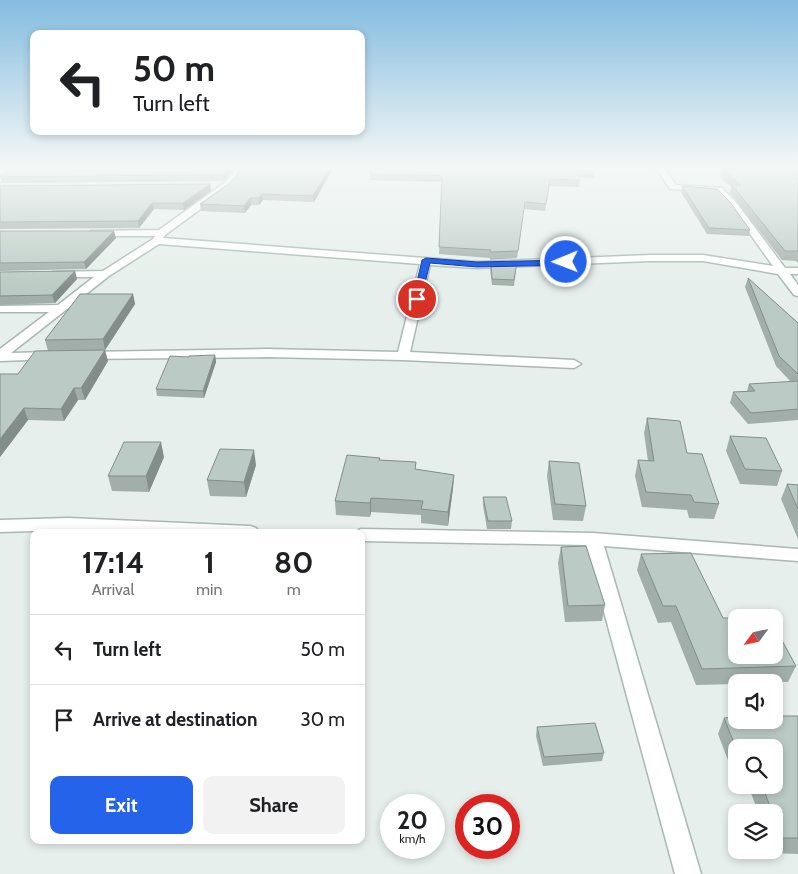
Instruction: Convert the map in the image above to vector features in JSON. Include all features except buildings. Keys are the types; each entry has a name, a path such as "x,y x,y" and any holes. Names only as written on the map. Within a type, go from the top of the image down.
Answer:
{"street":[{"path":"0,356 105,274 199,207"},
{"path":"735,207 798,293"},
{"path":"85,233 159,237 477,265 650,258 703,258 782,271 798,271"},
{"path":"403,356 426,260"},
{"path":"48,274 105,274"},
{"path":"0,309 63,308"},
{"path":"0,356 268,353 403,356 574,364"},
{"path":"0,526 69,524 182,529"},
{"path":"365,535 593,539 798,555"},
{"path":"593,539 688,874"}],"route":[{"path":"417,299 426,260 477,265 566,262"}]}
